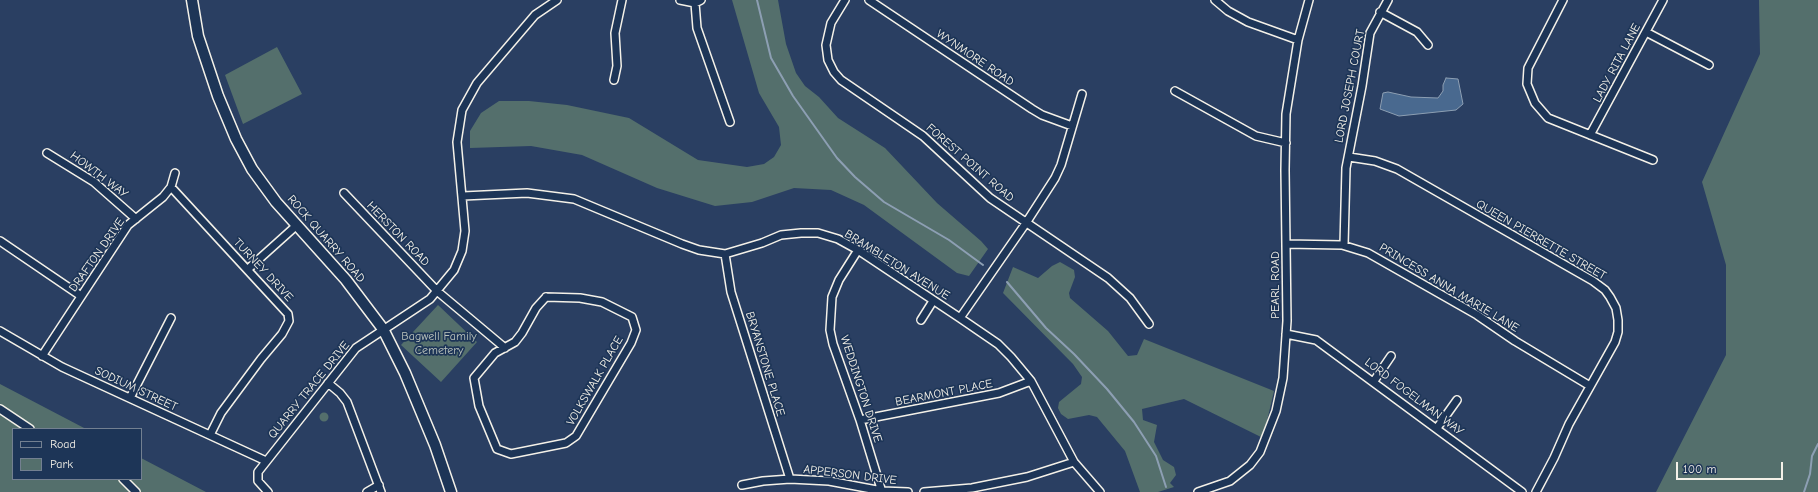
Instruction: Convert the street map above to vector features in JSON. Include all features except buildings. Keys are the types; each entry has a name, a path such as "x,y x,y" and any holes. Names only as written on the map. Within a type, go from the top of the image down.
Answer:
{"main road":[{"name":"ROCK QUARRY ROAD","path":"192,0 198,36 218,96 236,139 252,169 266,190 346,280 383,329 405,373 435,445 451,492"}],"street":[{"name":"QUARRY TRACE DRIVE","path":"268,492 258,481 258,472 356,348 430,299 454,270 462,251 465,231 457,142 462,110 477,84 535,15 557,0"},
{"path":"614,80 617,66 615,32 622,0"},
{"path":"680,0 698,2 697,28 730,122"},
{"name":"FOREST POINT ROAD","path":"845,0 831,23 827,34 826,45 828,60 834,72 851,87 923,136 990,198 1108,278 1130,298 1149,324"},
{"name":"WYNMORE ROAD","path":"869,0 1032,109 1047,117 1072,126"},
{"path":"1215,0 1228,11 1248,22 1298,40"},
{"name":"PEARL ROAD","path":"1198,492 1230,481 1250,465 1260,452 1276,411 1283,378 1286,334 1286,114 1298,40 1309,0"},
{"name":"LORD JOSEPH COURT","path":"1344,245 1345,185 1348,157 1362,86 1370,33 1380,12 1388,0"},
{"path":"1562,0 1528,68 1527,84 1535,103 1548,118 1653,160"},
{"name":"LADY RITA LANE","path":"1590,136 1663,0"},
{"path":"1380,12 1417,32 1428,45"},
{"path":"1646,32 1709,65"},
{"path":"1175,92 1256,136 1286,143"},
{"path":"960,318 1026,223 1055,178 1061,165 1082,94"},
{"name":"HOWTH WAY","path":"47,153 94,182 136,219"},
{"name":"QUEEN PIERRETTE STREET","path":"1348,157 1375,161 1397,169 1593,281 1605,290 1616,308 1618,332 1610,353 1569,424 1552,462 1536,492"},
{"name":"DRAFTON DRIVE","path":"42,356 128,225 163,197 171,187 175,173"},
{"name":"TURNEY DRIVE","path":"171,187 288,314 289,321 282,334 261,359 221,413 210,435"},
{"name":"HERSTON ROAD","path":"344,193 437,291 506,348"},
{"name":"BRAMBLETON AVENUE","path":"463,196 527,193 574,199 682,244 699,250 725,254 762,243 781,235 801,232 818,233 831,237 858,250 998,344 1031,381 1074,462 1100,492"},
{"path":"248,269 297,225"},
{"path":"0,241 81,296"},
{"name":"PRINCESS ANNA MARIE LANE","path":"1286,244 1344,245 1376,257 1477,315 1515,341 1590,386"},
{"name":"WEDDINGTON DRIVE","path":"858,250 839,280 832,298 830,330 833,344 860,420 882,492"},
{"name":"BRYANSTONE PLACE","path":"725,254 731,292 790,479"},
{"name":"VOLKSWALK PLACE","path":"546,297 580,298 602,302 632,317 636,330 631,343 576,436 566,443 511,454 497,449 479,406 474,378 495,353 506,348 522,333 536,308 546,297"},
{"path":"921,320 933,301"},
{"path":"130,398 171,318"},
{"name":"SODIUM STREET","path":"0,331 42,356 266,461"},
{"name":"LORD FOGELMAN WAY","path":"1286,334 1316,340 1374,381 1522,492"},
{"path":"1374,381 1391,356"},
{"name":"BEARMONT PLACE","path":"860,420 999,393 1031,381"},
{"path":"328,383 340,393 347,402 380,489 367,492"},
{"path":"1437,428 1457,400"},
{"path":"0,409 28,428"},
{"path":"924,492 972,488 1027,477 1074,462"},
{"name":"APPERSON DRIVE","path":"742,485 763,481 790,479 829,481 882,492 908,492"},
{"path":"124,480 136,492"}],"green space":[{"path":"732,0 778,0 786,44 796,73 805,86 819,97 838,118 885,148 937,203 981,241 988,249 969,276 957,273 864,205 831,190 794,188 752,202 715,206 657,188 582,155 531,146 470,148 470,131 481,113 499,101 529,101 567,105 629,118 698,160 747,167 764,164 774,157 781,145 779,127 759,93"},
{"path":"1759,0 1818,0 1818,492 1656,492 1726,355 1726,265 1702,182 1760,54"},
{"path":"277,47 302,94 243,124 225,75"},
{"path":"1060,262 1074,270 1075,277 1069,293 1070,298 1108,331 1128,356 1137,355 1144,339 1274,391 1263,438 1184,399 1142,409 1143,420 1157,425 1154,442 1163,460 1174,467 1176,475 1170,483 1174,487 1158,492 1140,492 1125,451 1097,417 1089,415 1068,419 1061,414 1058,408 1059,402 1081,384 1082,377 1073,364 1003,293 1013,267 1038,278 1052,266"},
{"name":"Bagwell Family Cemetery","path":"438,305 477,342 441,382 401,345"},
{"path":"0,384 84,428 12,428 12,480 142,480 142,459 206,492 0,492"},
{"path":"322,413 326,413 328,417 326,421 322,421 320,419 320,415"}],"water":[{"path":"1446,78 1458,79 1463,104 1456,110 1399,116 1380,109 1383,93 1388,92 1411,97 1438,98 1443,91 1443,85"}],"waterway":[{"path":"757,0 771,58 793,96 837,158 855,177 884,202 949,240 983,265"},
{"path":"1007,282 1046,328 1074,354 1107,389 1134,422 1156,456 1166,487"},
{"path":"1804,492 1810,474 1812,456 1818,444"}]}
